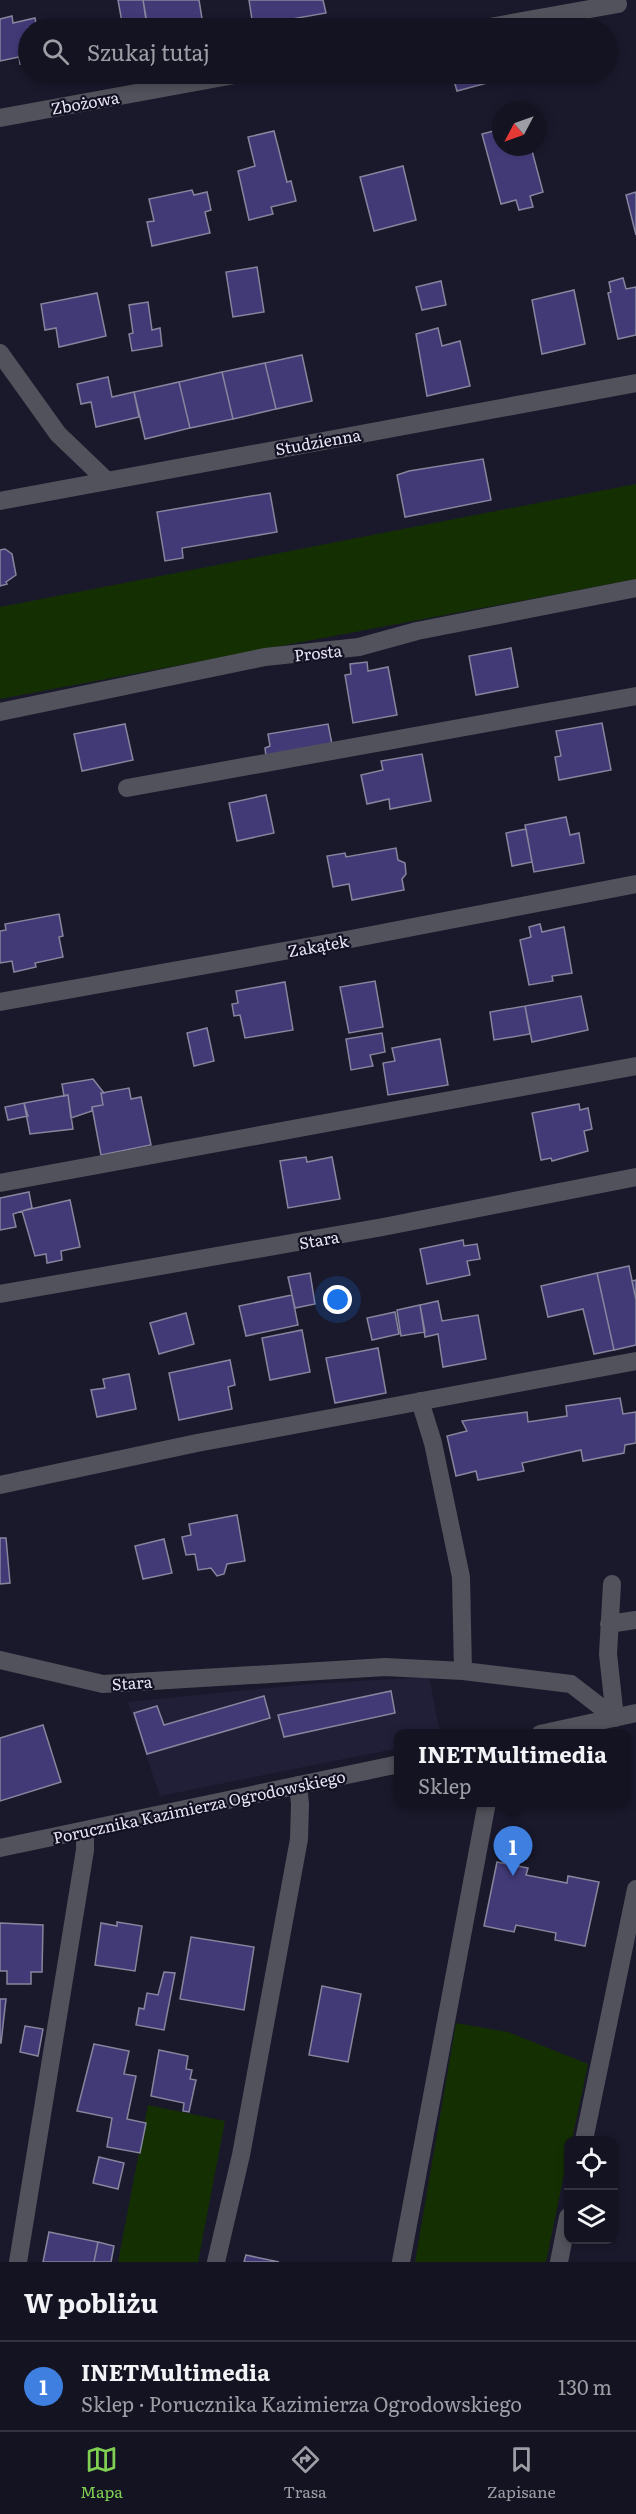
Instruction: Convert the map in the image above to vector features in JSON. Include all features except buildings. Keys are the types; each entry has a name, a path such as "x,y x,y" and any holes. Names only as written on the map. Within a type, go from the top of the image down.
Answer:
{"street":[{"path":"540,18 618,4"},
{"name":"Zbożowa","path":"0,118 185,84"},
{"path":"0,353 58,434 105,479"},
{"name":"Studzienna","path":"0,501 105,479 636,383"},
{"name":"Prosta","path":"0,712 265,657 359,647 451,624 636,588"},
{"path":"127,788 636,696"},
{"name":"Zakątek","path":"0,1002 351,939 636,884"},
{"path":"0,1183 636,1066"},
{"name":"Stara","path":"0,1294 383,1227 636,1178"},
{"path":"0,1485 174,1448 636,1361"},
{"path":"420,1401 433,1443 460,1577 463,1671"},
{"path":"612,1584 608,1654 615,1718"},
{"path":"609,1624 636,1620"},
{"name":"Stara","path":"0,1660 103,1684 385,1667 463,1671 572,1684 615,1718"},
{"path":"563,1729 636,1713"},
{"name":"Porucznika Kazimierza Ogrodowskiego","path":"0,1848 394,1765"},
{"path":"216,2262 241,2155 299,1839 298,1785"},
{"path":"401,2262 486,1807"},
{"path":"18,2262 85,1850 85,1830"},
{"path":"585,2136 636,1889"},
{"path":"559,2262 564,2237"}],"shaded area":[{"path":"429,1677 439,1729 394,1729 394,1749 160,1796 128,1702 310,1684"}],"green space":[{"path":"636,484 636,579 0,699 0,607"},
{"path":"456,2023 508,2032 588,2064 573,2136 564,2136 564,2174 546,2262 415,2262"},
{"path":"148,2105 225,2121 198,2262 118,2262"}],"place":[{"name":"INETMultimedia","path":"513,1876"}]}
